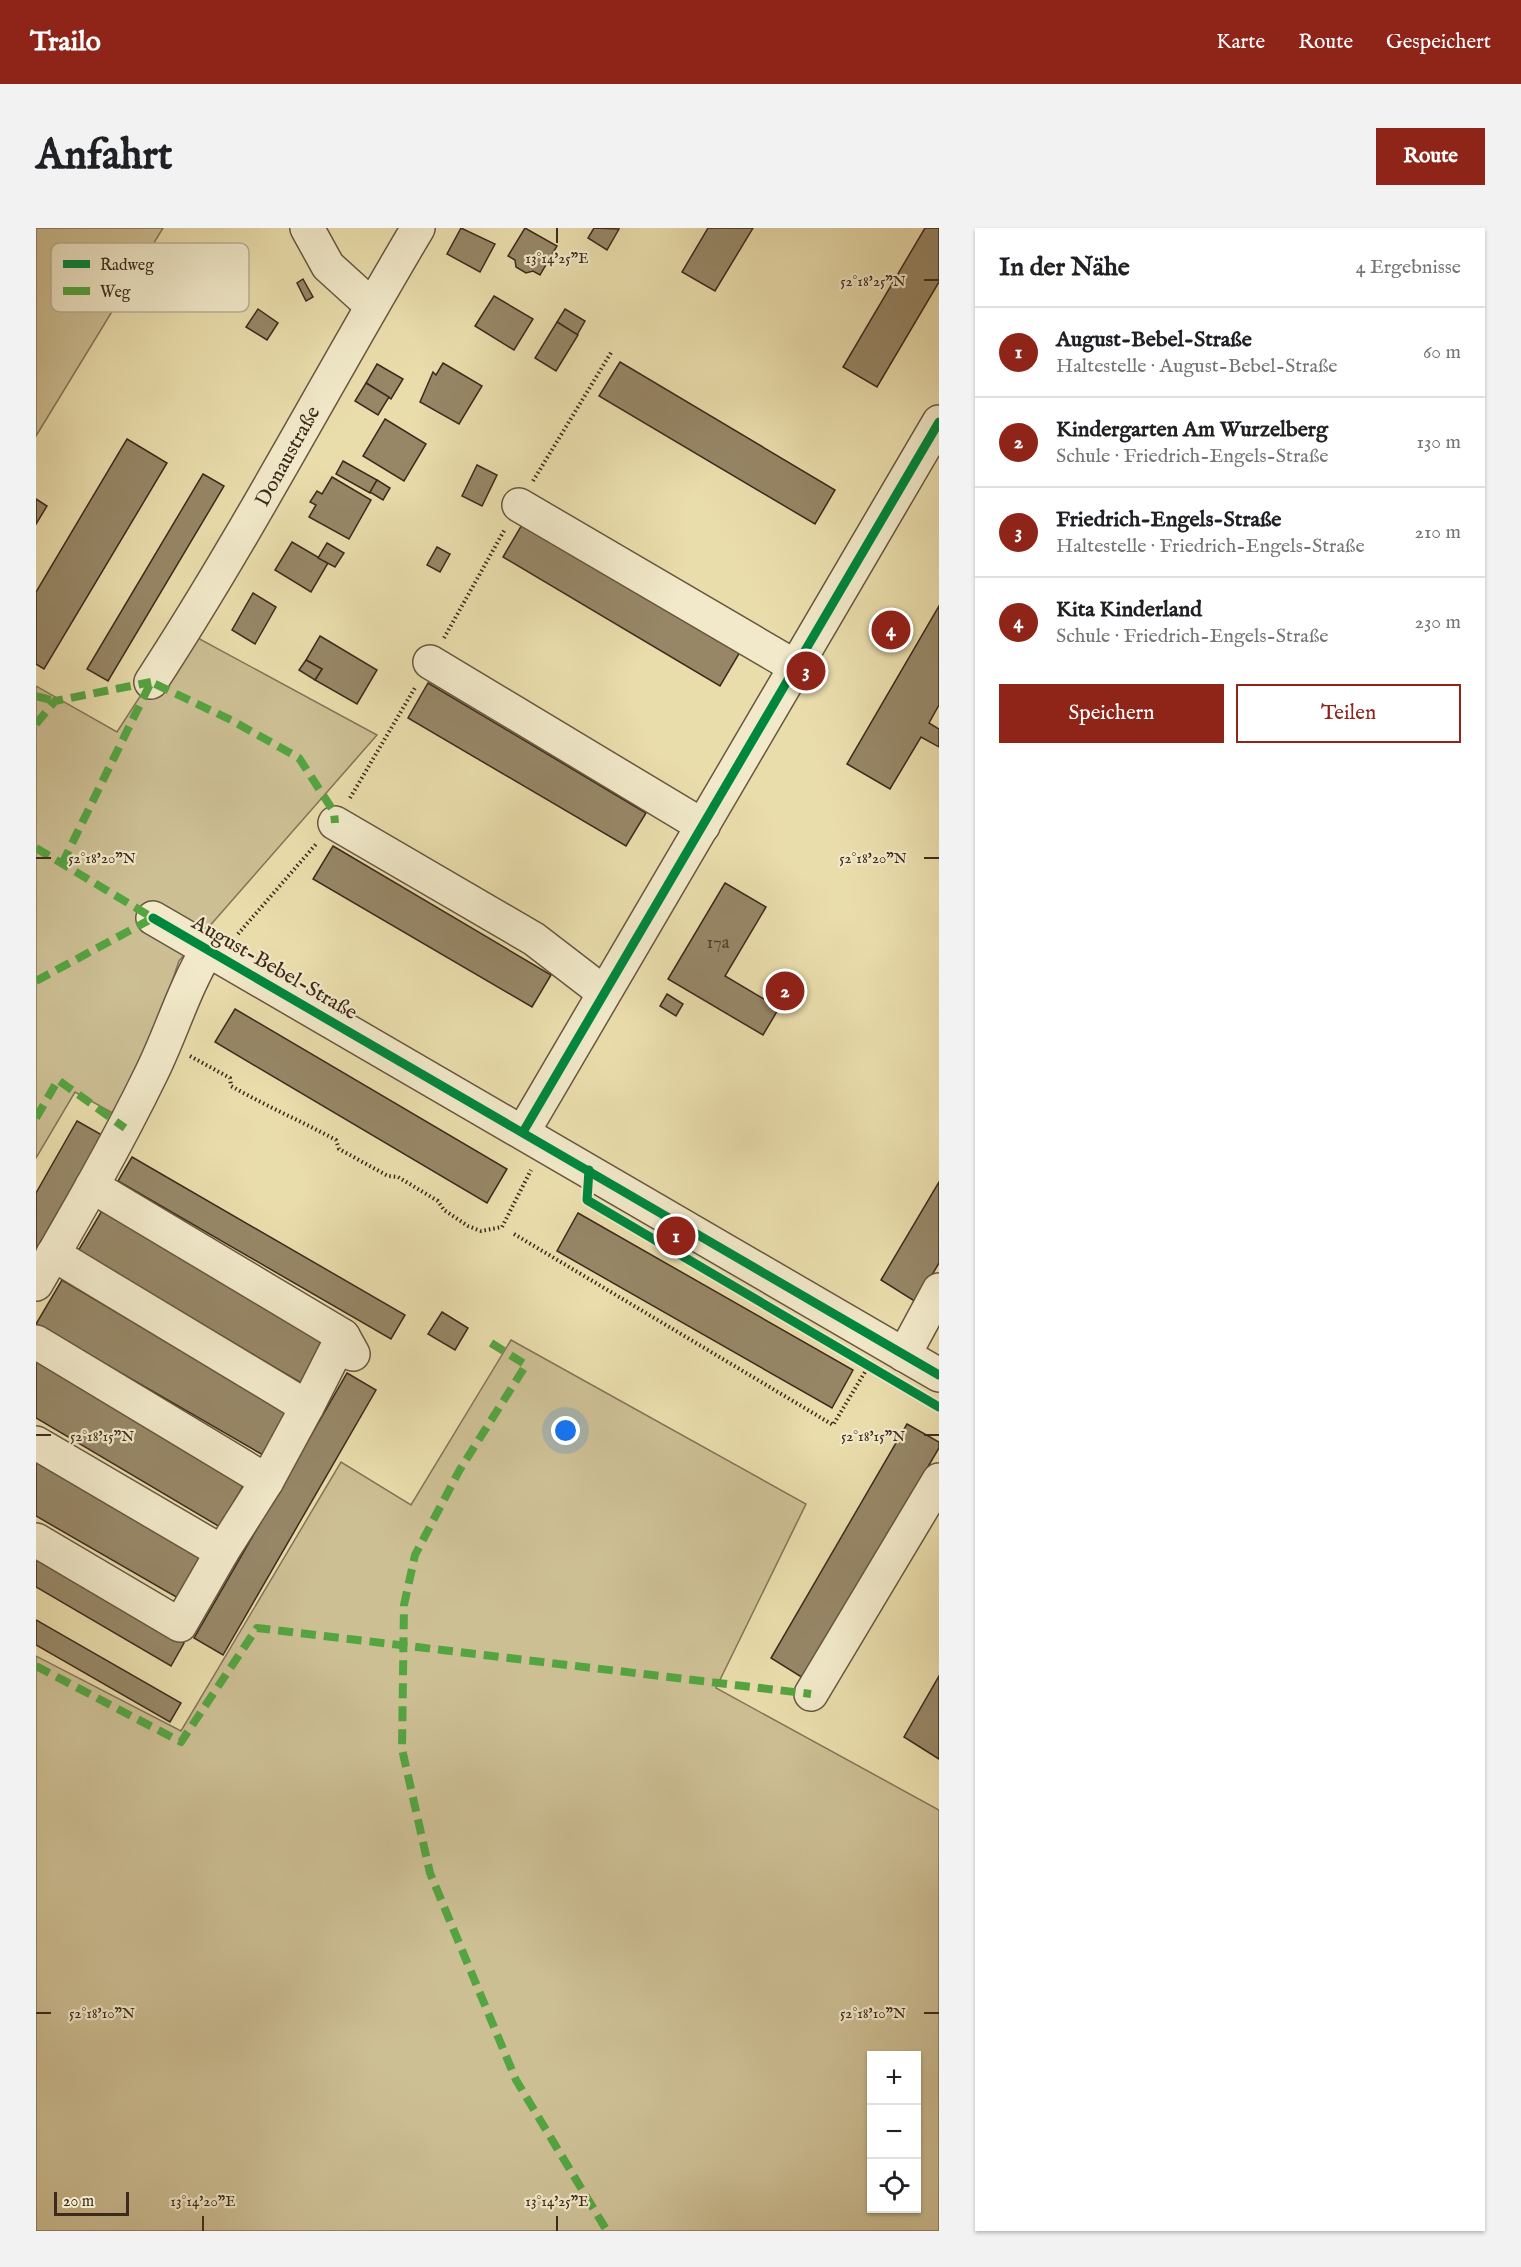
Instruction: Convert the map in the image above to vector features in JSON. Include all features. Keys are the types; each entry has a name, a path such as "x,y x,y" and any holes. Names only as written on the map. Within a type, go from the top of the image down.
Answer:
{"street":[{"path":"307,228 328,266 372,306"},
{"name":"Donaustraße","path":"151,682 194,616 266,496 418,228"},
{"path":"523,1132 794,666 929,462 939,422"},
{"path":"519,505 794,666"},
{"path":"430,662 703,826"},
{"path":"335,823 534,939 603,992"},
{"name":"August-Bebel-Straße","path":"153,918 939,1375"},
{"path":"36,1284 125,1128 167,1042 197,966 208,949"},
{"path":"36,1540 180,1625 222,1552 267,1481 307,1407 349,1346 92,1186"},
{"path":"53,1254 307,1407"},
{"path":"904,1355 939,1290"},
{"path":"36,1342 267,1481"},
{"path":"36,1443 222,1552"},
{"path":"811,1694 939,1480"}],"path":[{"path":"167,1042 230,1078 231,1086 279,1113 290,1115 336,1140 339,1149 438,1201 444,1210 481,1231 502,1227 533,1166"},
{"path":"514,1234 833,1425 868,1366"}],"shaded area":[{"path":"36,228 163,228 154,243 51,243 51,312 112,312 36,436"},
{"path":"183,630 377,735 179,961 125,1120 75,1092 36,1158 36,686 117,732"},
{"path":"511,1340 806,1504 716,1688 939,1810 939,2231 36,2231 36,1656 181,1731 341,1462 411,1505"}],"building":[{"path":"461,228 495,244 480,272 447,254"},
{"path":"525,228 557,246 540,275 533,271 526,273 516,267 515,260 508,256"},
{"path":"594,228 619,229 607,250 588,238"},
{"path":"708,228 753,228 715,291 682,272"},
{"path":"925,228 939,228 939,282 877,387 843,367"},
{"path":"303,279 313,297 306,301 297,283"},
{"path":"494,296 533,319 514,350 475,326"},
{"path":"258,309 278,323 267,340 246,327"},
{"path":"565,309 585,321 577,335 557,322"},
{"path":"557,322 578,335 556,371 535,358"},
{"path":"620,362 835,490 815,524 599,396"},
{"path":"443,363 482,386 459,424 420,402 433,372 436,375"},
{"path":"377,364 403,379 391,399 366,383"},
{"path":"366,383 389,397 378,415 355,401"},
{"path":"385,419 426,444 404,481 363,456"},
{"path":"127,439 167,463 44,669 36,664 36,592"},
{"path":"343,461 377,480 370,493 336,474"},
{"path":"477,465 497,475 482,506 462,496"},
{"path":"203,474 224,486 108,681 87,669"},
{"path":"332,477 371,500 349,539 309,517 316,505 310,502 317,491 322,494"},
{"path":"377,480 390,488 383,500 370,492"},
{"path":"36,499 47,506 36,524"},
{"path":"523,523 740,652 720,686 503,557"},
{"path":"292,542 328,563 311,592 275,570"},
{"path":"327,543 344,553 335,567 318,558"},
{"path":"437,547 450,554 440,572 427,565"},
{"path":"253,593 276,607 255,644 232,630"},
{"path":"939,606 939,705 929,723 939,729 939,747 921,737 890,789 847,764"},
{"path":"320,636 377,670 357,704 315,680 322,669 306,660"},
{"path":"306,660 322,669 315,680 299,670"},
{"path":"428,683 646,813 626,846 408,718"},
{"path":"333,846 551,975 532,1007 313,879"},
{"path":"725,883 766,907 725,976 779,1008 763,1035 668,979"},
{"path":"667,994 683,1004 676,1016 660,1006"},
{"path":"235,1009 507,1169 487,1203 215,1042"},
{"path":"77,1121 102,1135 36,1250 36,1193"},
{"path":"132,1157 405,1315 391,1339 118,1181"},
{"path":"939,1182 939,1263 916,1302 881,1280"},
{"path":"103,1209 328,1341 303,1384 78,1251"},
{"path":"578,1213 853,1370 832,1408 557,1251"},
{"path":"62,1280 287,1413 263,1455 36,1324"},
{"path":"442,1312 468,1328 455,1350 428,1334"},
{"path":"36,1361 244,1484 220,1527 36,1418"},
{"path":"347,1373 376,1390 223,1655 194,1638"},
{"path":"907,1424 939,1442 939,1448 803,1678 771,1658"},
{"path":"36,1458 203,1556 178,1598 36,1516"},
{"path":"36,1555 184,1643 171,1666 36,1587"},
{"path":"36,1620 181,1703 170,1722 36,1645"},
{"path":"939,1676 939,1759 904,1737"}],"marked path":[{"path":"36,724 55,701 151,682"},
{"path":"62,864 151,682 231,720 299,758 334,812 335,823"},
{"path":"36,696 55,701"},
{"path":"36,848 153,918"},
{"path":"36,981 153,918"},
{"path":"36,1118 58,1080 125,1128"},
{"path":"491,1343 526,1365 459,1471 415,1555 404,1605 402,1749 430,1873 516,2080 607,2231"},
{"path":"36,1666 181,1742 257,1628 811,1694"}],"cycle path":[{"path":"523,1132 939,422"},
{"path":"153,918 939,1375"},
{"path":"589,1170 587,1200 939,1407"}],"place":[{"name":"Kita Kinderland","path":"891,630"},
{"name":"Friedrich-Engels-Straße","path":"806,671"},
{"name":"Kindergarten Am Wurzelberg","path":"785,991"},
{"name":"August-Bebel-Straße","path":"676,1236"}]}
